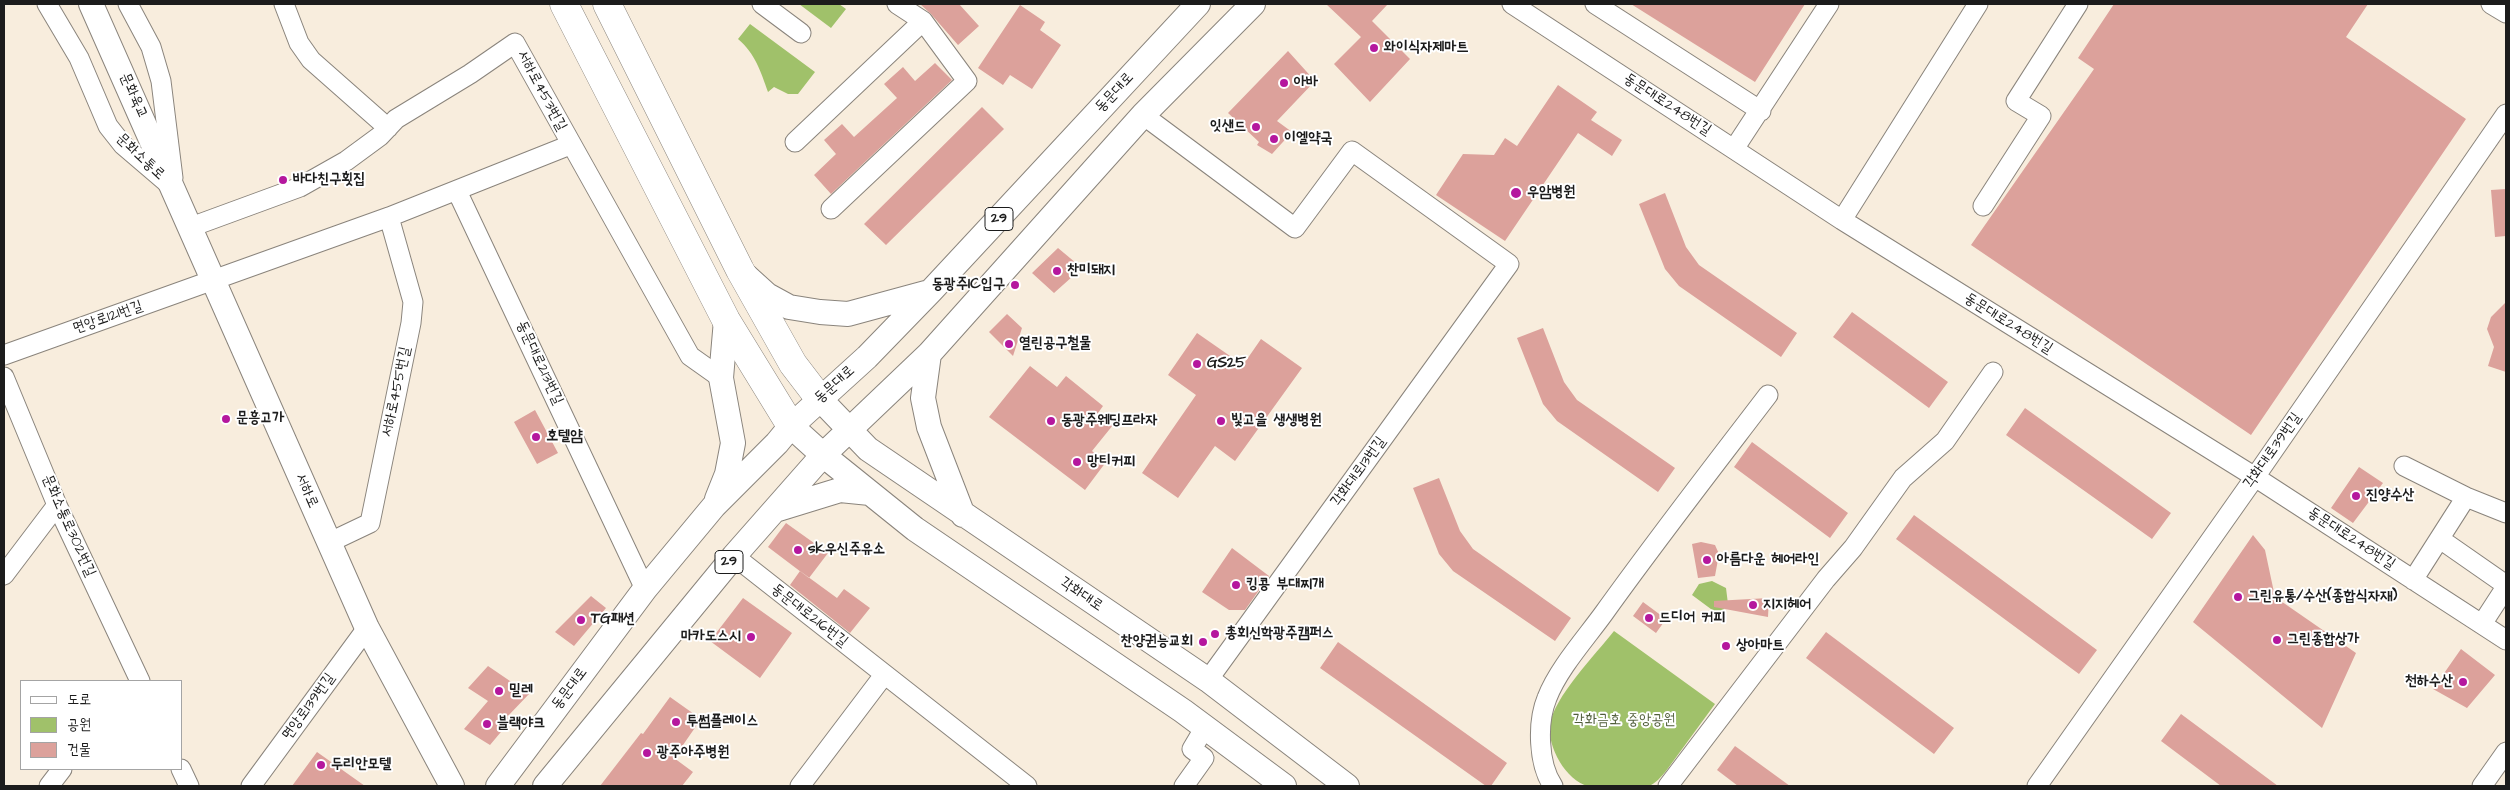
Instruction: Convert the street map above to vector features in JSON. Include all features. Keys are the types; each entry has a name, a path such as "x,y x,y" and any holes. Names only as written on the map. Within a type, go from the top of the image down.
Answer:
{"highway":[{"path":"564,4 726,320 791,426"},
{"path":"607,4 740,270 792,364 820,398"}],"main road":[{"name":"문화육교","path":"92,4 175,189"},
{"name":"동문대로","path":"498,786 645,589 714,506 777,443 791,426 867,357 931,291 1198,4"},
{"name":"29","path":"545,786 734,556 823,455 929,354 1143,115 1253,4"},
{"name":"서하로","path":"175,189 213,281 367,628 452,786"},
{"path":"740,270 767,295 789,307 820,312 848,314 931,291"},
{"path":"714,506 727,474 733,443 721,378 726,320"},
{"path":"929,354 923,398 930,427 963,515"},
{"name":"각화대로","path":"820,398 868,449 1208,680 1347,786"},
{"path":"791,426 823,455 915,529 1205,727 1284,786"},
{"path":"775,510 840,490 870,493"}],"street":[{"name":"문화소통로","path":"47,4 78,58 108,126 123,145 175,189"},
{"name":"문화소통로","path":"128,4 151,48 161,81 175,189"},
{"path":"284,4 299,43 311,60 388,128"},
{"path":"762,4 801,33"},
{"path":"831,209 967,81 923,22 898,4"},
{"name":"동문대로248번길","path":"1512,4 1842,220 2255,477 2506,640"},
{"path":"1595,4 1761,111"},
{"path":"1734,149 1761,111 1829,4"},
{"path":"1842,220 1978,4"},
{"path":"1983,206 2040,116 2016,101 2078,4"},
{"path":"2491,4 2506,13"},
{"path":"795,142 923,22"},
{"name":"서하로453번길","path":"190,227 300,187 346,161 414,106 470,74 515,43 570,146 690,356 721,378"},
{"name":"각화대로39번길","path":"2037,786 2255,477 2506,114"},
{"name":"각화대로13번길","path":"1143,115 1295,228 1352,151 1510,264 1208,680"},
{"path":"213,281 389,217 570,146"},
{"name":"동문대로213번길","path":"457,191 645,589"},
{"name":"서하로455번길","path":"328,543 370,523 411,323 413,302 389,217"},
{"name":"면앙로121번길","path":"4,355 213,281"},
{"path":"1668,786 1826,579 1853,548 1903,478 1945,441 1993,372"},
{"name":"문화소통로302번길","path":"4,377 57,506 135,678"},
{"path":"1553,786 1545,765 1541,744 1542,722 1547,697 1557,679 1616,598 1768,395"},
{"path":"2404,466 2466,497 2506,513"},
{"path":"2413,580 2466,497"},
{"path":"4,575 57,506"},
{"path":"2440,539 2506,586 2482,624"},
{"name":"동문대로216번길","path":"734,556 1021,784"},
{"name":"면앙로139번길","path":"251,786 367,628"},
{"path":"800,786 884,675"},
{"path":"1184,786 1204,758 1192,749 1205,727"},
{"path":"2482,786 2506,752"},
{"path":"48,786 61,770"},
{"path":"181,770 189,786"}],"green space":[{"path":"799,4 839,4 846,9 831,28"},
{"path":"750,24 815,72 798,94 788,94 774,87 768,92 753,57 738,39"},
{"path":"1712,581 1726,588 1728,604 1719,615 1692,595 1699,584"},
{"name":"각화금호 중앙공원","path":"1614,631 1715,704 1666,771 1656,782 1649,786 1599,787 1580,783 1566,770 1552,743 1550,725 1559,702 1576,676"}],"building":[{"path":"920,4 959,4 979,26 958,45"},
{"name":"와이식자제마트","path":"1326,4 1388,4 1372,21 1410,59 1370,102 1334,64 1361,37"},
{"path":"1631,4 1805,4 1755,82"},
{"path":"2114,4 2368,4 2346,37 2466,119 2251,435 1971,245 2094,69 2078,58"},
{"path":"1020,5 1045,22 1040,30 1061,45 1032,89 1010,75 1003,85 978,68"},
{"path":"1288,51 1315,81 1277,121 1292,132 1272,154 1257,145 1259,142 1228,113"},
{"path":"935,63 952,80 831,194 814,175 836,154 824,140 842,124 854,137 897,98 884,84 903,67 915,81"},
{"path":"1558,85 1597,112 1591,120 1622,140 1612,156 1578,133 1505,241 1436,195 1463,154 1494,155 1505,138 1517,146"},
{"path":"982,107 1004,129 886,245 864,224"},
{"path":"2506,189 2506,236 2495,237 2491,190"},
{"path":"1665,193 1686,247 1699,265 1797,333 1781,357 1679,286 1665,269 1639,204"},
{"name":"찬미돼지","path":"1058,248 1082,268 1054,293 1032,273"},
{"path":"2506,302 2506,372 2488,366 2494,347 2487,329 2491,317"},
{"path":"1852,312 1948,382 1929,408 1833,337"},
{"name":"열린공구철물","path":"1007,314 1022,328 1013,356 989,332"},
{"path":"1543,328 1564,382 1577,400 1675,468 1658,492 1557,421 1543,404 1517,338"},
{"name":"빛고을 생생병원","path":"1197,333 1243,365 1261,339 1302,368 1235,461 1215,446 1178,498 1142,473 1196,395 1168,375"},
{"name":"동광주웨딩프라자","path":"1030,366 1057,387 1066,376 1103,406 1098,413 1113,425 1092,451 1106,462 1085,490 989,417"},
{"path":"2025,408 2171,513 2152,539 2006,435"},
{"name":"호텔얌","path":"535,410 558,453 537,464 514,422"},
{"path":"1752,442 1848,513 1830,538 1734,467"},
{"name":"진양수산","path":"2359,467 2383,483 2353,523 2331,508"},
{"path":"1439,478 1460,531 1473,549 1571,618 1555,641 1453,571 1439,554 1413,488"},
{"path":"1914,515 2097,650 2079,674 1896,539"},
{"path":"786,523 828,553 809,578 768,547"},
{"name":"그린종합상가","path":"2253,535 2265,550 2275,597 2356,653 2322,728 2193,622"},
{"name":"아름다운 헤어라인","path":"1701,542 1715,545 1719,554 1715,576 1698,578 1692,544"},
{"name":"킹콩 부대찌개","path":"1232,548 1269,576 1245,610 1229,610 1202,592"},
{"path":"800,571 837,598 844,589 870,608 850,633 790,585"},
{"name":"TG패션","path":"591,596 606,608 574,646 555,632"},
{"name":"마카도스시","path":"743,598 792,633 760,678 710,641"},
{"name":"지지헤어","path":"1769,598 1768,617 1714,607 1714,601"},
{"name":"드디어 커피","path":"1643,602 1666,619 1656,633 1633,616"},
{"path":"1826,632 1954,728 1934,754 1806,658"},
{"path":"1338,642 1507,763 1491,786 1486,786 1320,668"},
{"name":"천하수산","path":"2461,649 2495,675 2467,708 2433,689"},
{"path":"488,666 529,694 507,717 511,720 490,745 464,729 488,701 468,688"},
{"name":"광주아주병원","path":"670,697 701,719 674,758 693,772 682,786 600,786 641,733 643,734"},
{"path":"2181,714 2278,786 2221,786 2161,741"},
{"path":"1735,746 1790,786 1738,786 1717,770"},
{"name":"두리안모텔","path":"317,752 365,786 292,786"}],"place":[{"name":"와이식자제마트","path":"1374,48"},
{"name":"아바","path":"1284,83"},
{"name":"잇샌드","path":"1256,127"},
{"name":"이엘약국","path":"1274,139"},
{"name":"바다친구횟집","path":"283,180"},
{"name":"우암병원","path":"1516,193"},
{"name":"찬미돼지","path":"1057,271"},
{"name":"동광주IC입구","path":"1015,285"},
{"name":"열린공구철물","path":"1009,344"},
{"name":"GS25","path":"1197,364"},
{"name":"문흥고가","path":"226,419"},
{"name":"동광주웨딩프라자","path":"1051,421"},
{"name":"빛고을 생생병원","path":"1221,421"},
{"name":"호텔얌","path":"536,437"},
{"name":"망티커피","path":"1077,462"},
{"name":"진양수산","path":"2356,496"},
{"name":"sk우신주유소","path":"798,550"},
{"name":"아름다운 헤어라인","path":"1707,560"},
{"name":"킹콩 부대찌개","path":"1236,585"},
{"name":"그린유통/수산(종합식자재)","path":"2238,597"},
{"name":"지지헤어","path":"1753,605"},
{"name":"드디어 커피","path":"1649,618"},
{"name":"TG패션","path":"581,620"},
{"name":"총회신학광주캠퍼스","path":"1215,634"},
{"name":"마카도스시","path":"751,637"},
{"name":"그린종합상가","path":"2277,640"},
{"name":"찬양권능교회","path":"1203,642"},
{"name":"상아마트","path":"1726,646"},
{"name":"천하수산","path":"2463,682"},
{"name":"밀레","path":"499,691"},
{"name":"투썸플레이스","path":"676,722"},
{"name":"블랙야크","path":"487,724"},
{"name":"광주아주병원","path":"647,753"},
{"name":"두리안모텔","path":"321,765"}]}
